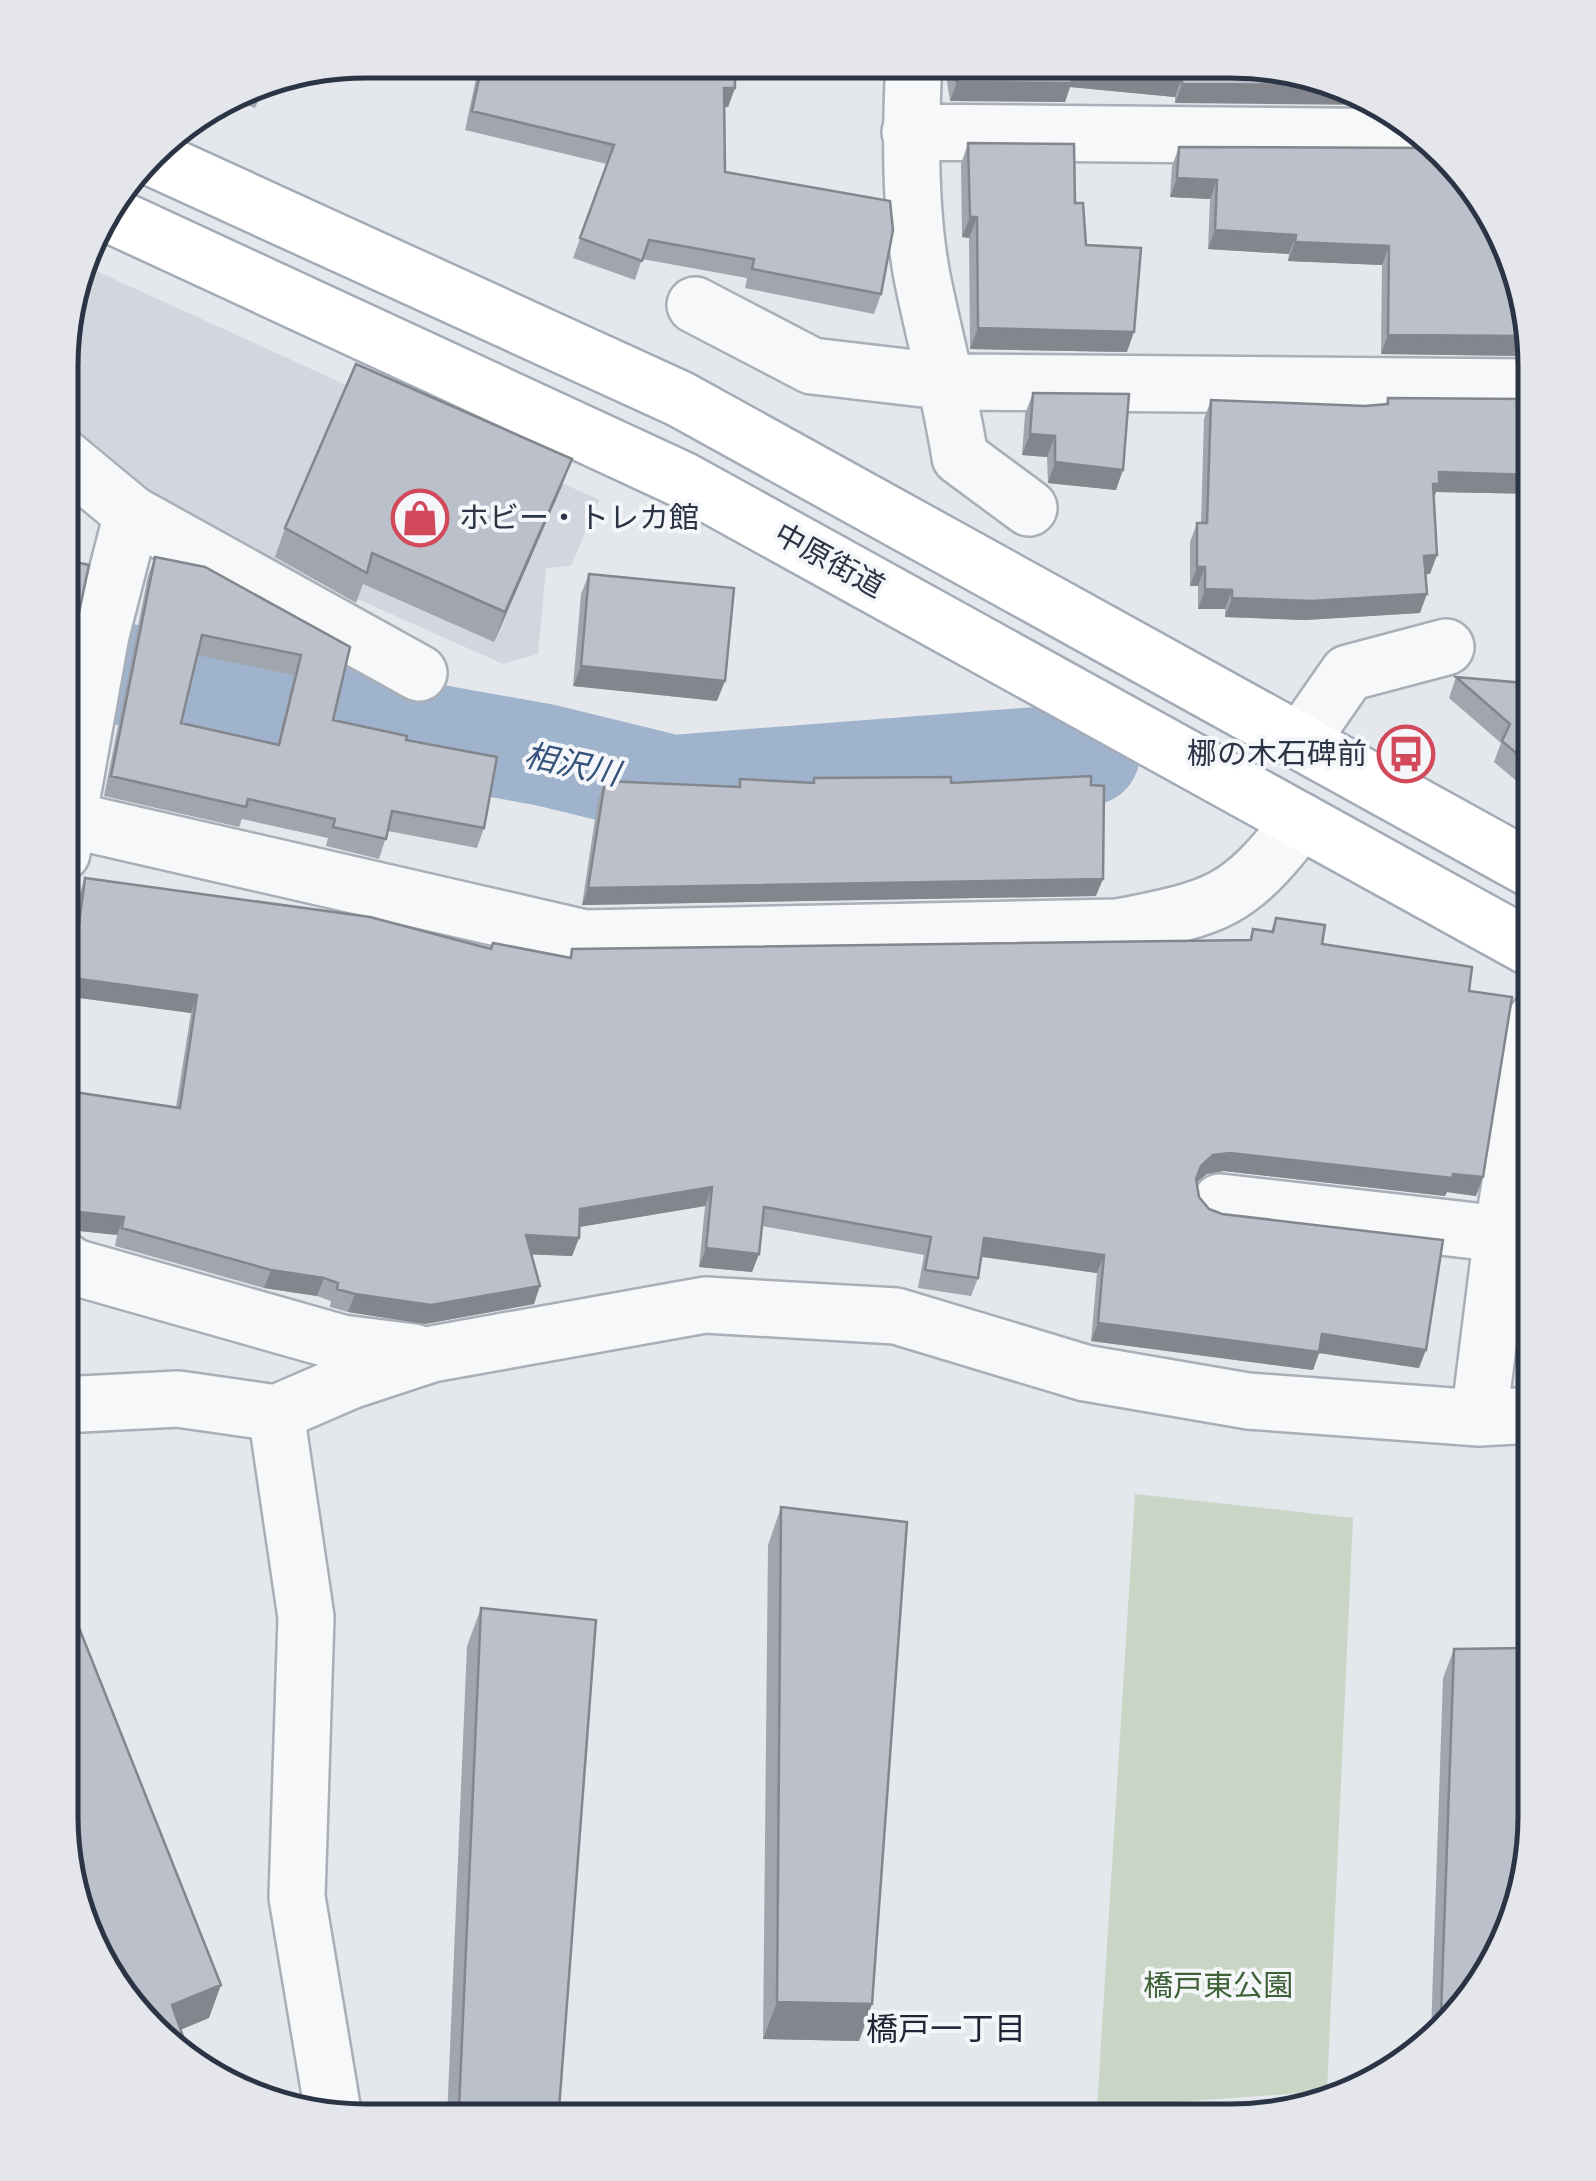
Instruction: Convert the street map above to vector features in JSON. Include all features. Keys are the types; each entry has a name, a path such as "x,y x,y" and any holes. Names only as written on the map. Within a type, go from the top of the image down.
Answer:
{"main road":[{"path":"162,163 680,399 1518,862"},
{"name":"中原街道","path":"118,219 684,480 1518,941"}],"street":[{"path":"913,77 910,132 924,288 949,382 960,456 1029,508"},
{"path":"910,132 1406,137"},
{"path":"695,305 812,366 949,382 1518,387"},
{"path":"77,468 132,514 419,674"},
{"path":"77,765 101,635 132,514"},
{"path":"1300,742 1348,672 1446,647"},
{"path":"77,833 585,938 1118,927 1193,912 1235,894 1270,860 1301,821"},
{"path":"1220,1202 1518,1232"},
{"path":"1478,1418 1518,1237"},
{"path":"77,1268 342,1343 432,1354"},
{"path":"77,1404 178,1400 276,1413 350,1381 432,1354 704,1304 896,1316 1084,1373 1248,1400 1478,1418 1518,1416"},
{"path":"276,1413 306,1617 297,1896 331,2101"}],"shaded area":[{"path":"94,270 599,500 571,566 546,568 538,654 503,664 277,563 77,450 80,328"}],"green space":[{"name":"橋戸東公園","path":"1135,1494 1353,1518 1327,2086 1307,2092 1097,2104"}],"building":[{"path":"479,77 735,77 735,88 724,88 725,172 890,201 893,230 881,294 752,269 754,259 649,240 642,261 580,238 614,145 472,111"},
{"path":"956,77 1072,77 1072,83 957,82"},
{"path":"1172,77 1230,77 1293,85 1182,84 1182,78"},
{"path":"968,143 1074,144 1075,203 1083,203 1086,245 1141,248 1134,332 978,328 977,217 970,217"},
{"path":"1179,147 1418,148 1447,176 1489,238 1503,273 1517,336 1388,335 1389,246 1295,242 1296,235 1215,230 1217,180 1177,178"},
{"name":"ホビー・トレカ館","path":"356,364 572,459 505,612 372,553 367,573 285,528"},
{"path":"1033,393 1129,394 1123,470 1055,462 1055,436 1030,434"},
{"path":"1388,398 1518,399 1518,474 1439,472 1439,484 1433,484 1437,555 1424,556 1427,594 1312,601 1232,598 1232,590 1205,589 1205,567 1197,567 1197,523 1207,523 1211,400 1388,404"},
{"path":"155,557 205,567 350,647 333,720 407,736 406,740 497,757 484,828 392,811 386,839 333,827 335,819 248,799 246,807 111,776","holes":["202,635 301,655 279,745 181,723"]},
{"path":"77,562 89,565 77,622"},
{"path":"589,574 734,588 725,681 581,666"},
{"path":"1456,677 1518,682 1518,755 1502,741 1510,724"},
{"path":"1091,776 1091,785 1104,786 1103,879 588,888 605,781 740,787 740,779 814,783 814,778 951,777 951,783"},
{"path":"85,878 370,917 491,949 493,943 571,958 572,949 1251,940 1253,929 1273,932 1276,918 1325,925 1322,944 1472,967 1469,991 1512,997 1483,1177 1453,1174 1452,1178 1230,1153 1213,1155 1201,1166 1196,1179 1199,1197 1209,1209 1222,1214 1443,1240 1426,1350 1322,1334 1319,1352 1098,1323 1104,1255 984,1238 978,1278 925,1270 931,1237 764,1207 759,1254 706,1248 712,1187 580,1209 579,1238 526,1235 540,1286 431,1305 355,1294 337,1289 338,1283 324,1278 271,1270 122,1228 124,1217 77,1212 77,1092 180,1108 197,995 77,979 77,940"},
{"path":"781,1507 907,1522 872,2004 777,2002"},
{"path":"481,1608 596,1620 559,2104 459,2104"},
{"path":"77,1623 221,1985 172,2005 183,2038 149,2005 126,1975 107,1943 83,1872 77,1815"},
{"path":"1518,1648 1518,1834 1513,1872 1489,1943 1441,2011 1454,1649"}],"waterway":[{"name":"相沢川","path":"77,664 278,707 545,755 672,786 1089,754"}],"place":[{"name":"ホビー・トレカ館","path":"420,518"},
{"name":"梛の木石碑前","path":"1406,754"}],"district":[{"name":"橋戸一丁目","path":"946,2029"}]}
